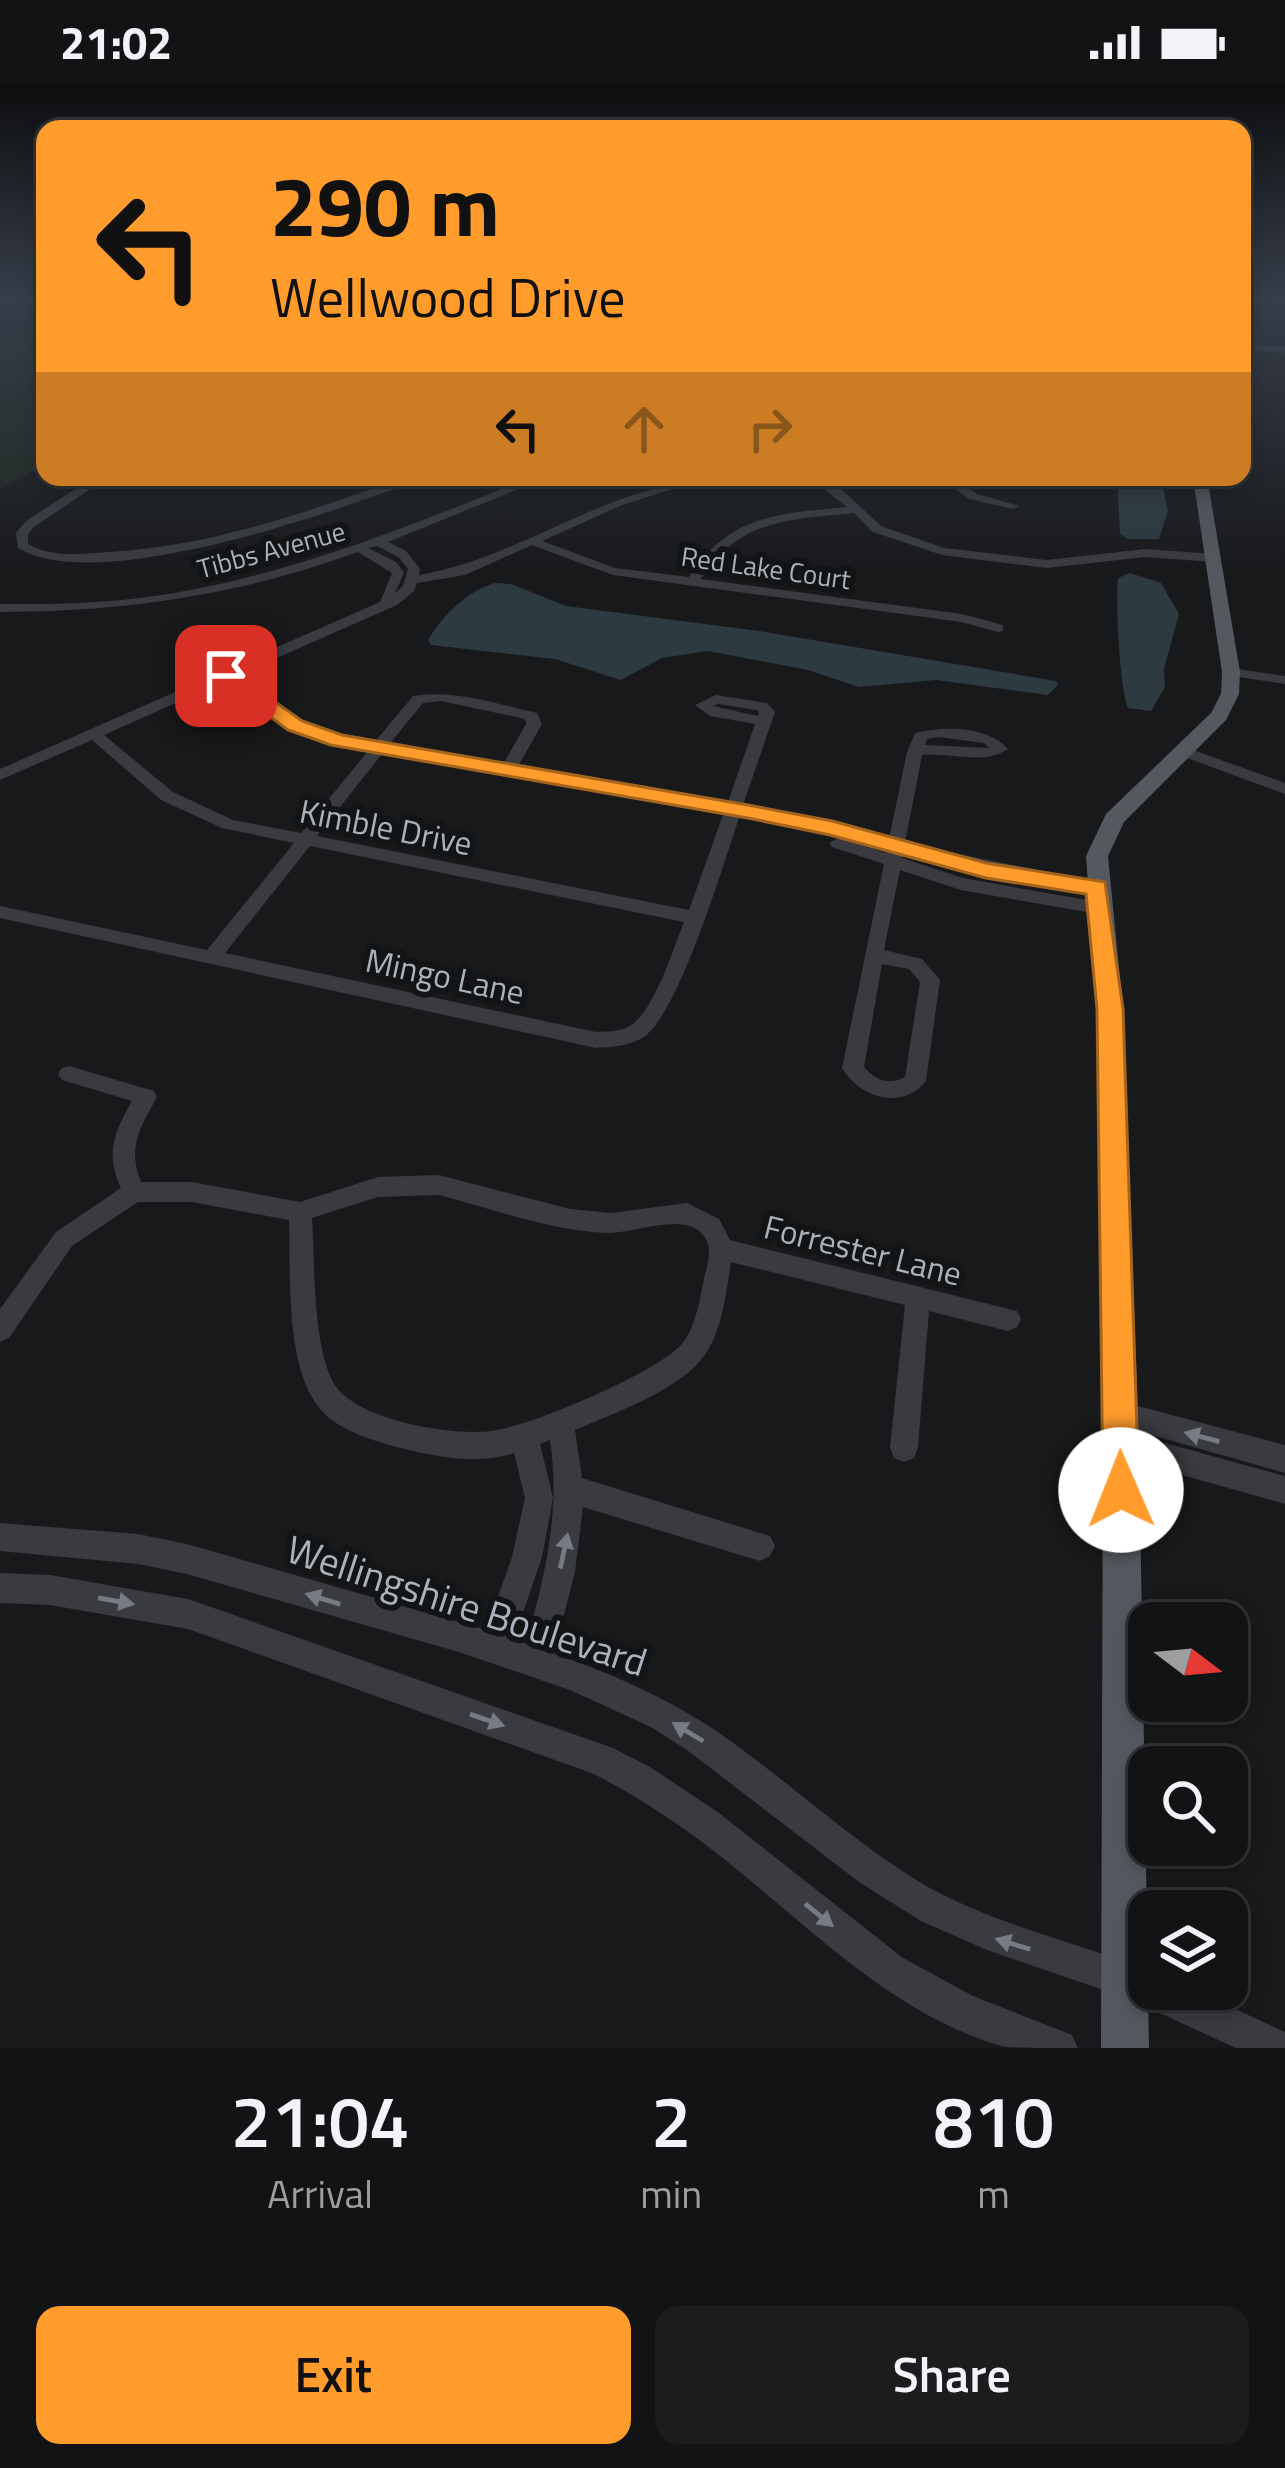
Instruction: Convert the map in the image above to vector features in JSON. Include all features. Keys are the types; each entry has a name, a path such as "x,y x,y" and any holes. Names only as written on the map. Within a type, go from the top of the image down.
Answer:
{"main road":[{"path":"1125,2048 1120,1429 1110,1009 1098,898 1100,845 1114,819 1185,752 1226,705 1231,672 1201,486"}],"street":[{"path":"87,486 28,525 22,543 37,554 59,557 196,547 285,525 390,486"},
{"name":"Tibbs Avenue","path":"0,608 89,607 183,597 259,582 381,543 504,486"},
{"path":"397,577 473,566 624,501 674,486"},
{"path":"828,486 885,533 942,551 1044,564 1116,557 1213,563"},
{"path":"957,486 973,497 1013,506"},
{"path":"693,582 710,550 732,533 779,518 854,510"},
{"name":"Red Lake Court","path":"531,541 593,566 967,618 998,628"},
{"path":"381,543 402,554 413,574"},
{"path":"362,550 392,565 397,577 383,607"},
{"path":"0,775 383,607 402,595 413,574"},
{"path":"1231,672 1285,680"},
{"path":"226,676 303,729 376,747 795,823 894,855 961,884 1098,898"},
{"path":"212,956 418,699 441,697 526,712 534,724 508,770"},
{"name":"Mingo Lane","path":"0,912 596,1040 624,1038 643,1028 664,997 764,721"},
{"name":"Kimble Drive","path":"94,734 153,786 184,806 239,828 693,916"},
{"path":"874,955 919,965 930,980 915,1081 898,1090 867,1084 853,1068 874,955 915,752"},
{"path":"1185,752 1285,789"},
{"path":"0,1330 64,1239 134,1192 120,1164 122,1140 146,1097 70,1074"},
{"name":"Forrester Lane","path":"134,1192 192,1192 300,1212 378,1187 440,1185 570,1219 611,1223 687,1214 711,1226 722,1249 1007,1319"},
{"path":"300,1212 313,1365 330,1400 357,1419 444,1444 493,1445 665,1374 689,1357 700,1338 722,1249"},
{"path":"904,1448 918,1297"},
{"path":"536,1664 572,1516 560,1420"},
{"path":"1120,1429 1285,1459"},
{"path":"1120,1429 1285,1490"},
{"path":"494,1651 527,1557 539,1498 524,1435"},
{"path":"571,1489 760,1546"},
{"name":"Wellingshire Boulevard","path":"0,1537 187,1558 536,1664 622,1696 687,1730 862,1864 944,1915 991,1937 1124,1979 1277,2048"},
{"path":"0,1588 50,1590 188,1614 601,1760 659,1788 712,1824 870,1957 916,1986 994,2026 1059,2048"}],"shaded area":[{"path":"0,390 36,390 36,470 0,489"},
{"path":"1117,486 1163,486 1168,511 1159,539 1128,539 1120,534"},
{"path":"1130,573 1161,583 1179,614 1164,669 1165,687 1151,711 1128,708 1123,683 1117,589 1118,578"},
{"path":"495,583 511,584 566,606 759,631 1058,685 1048,695 936,680 859,687 808,670 708,651 662,658 621,680 555,659 431,645 428,640 457,605"}],"route":[{"path":"226,676 295,725 338,741 832,828 986,870 1097,888 1110,1009 1121,1490"}]}
